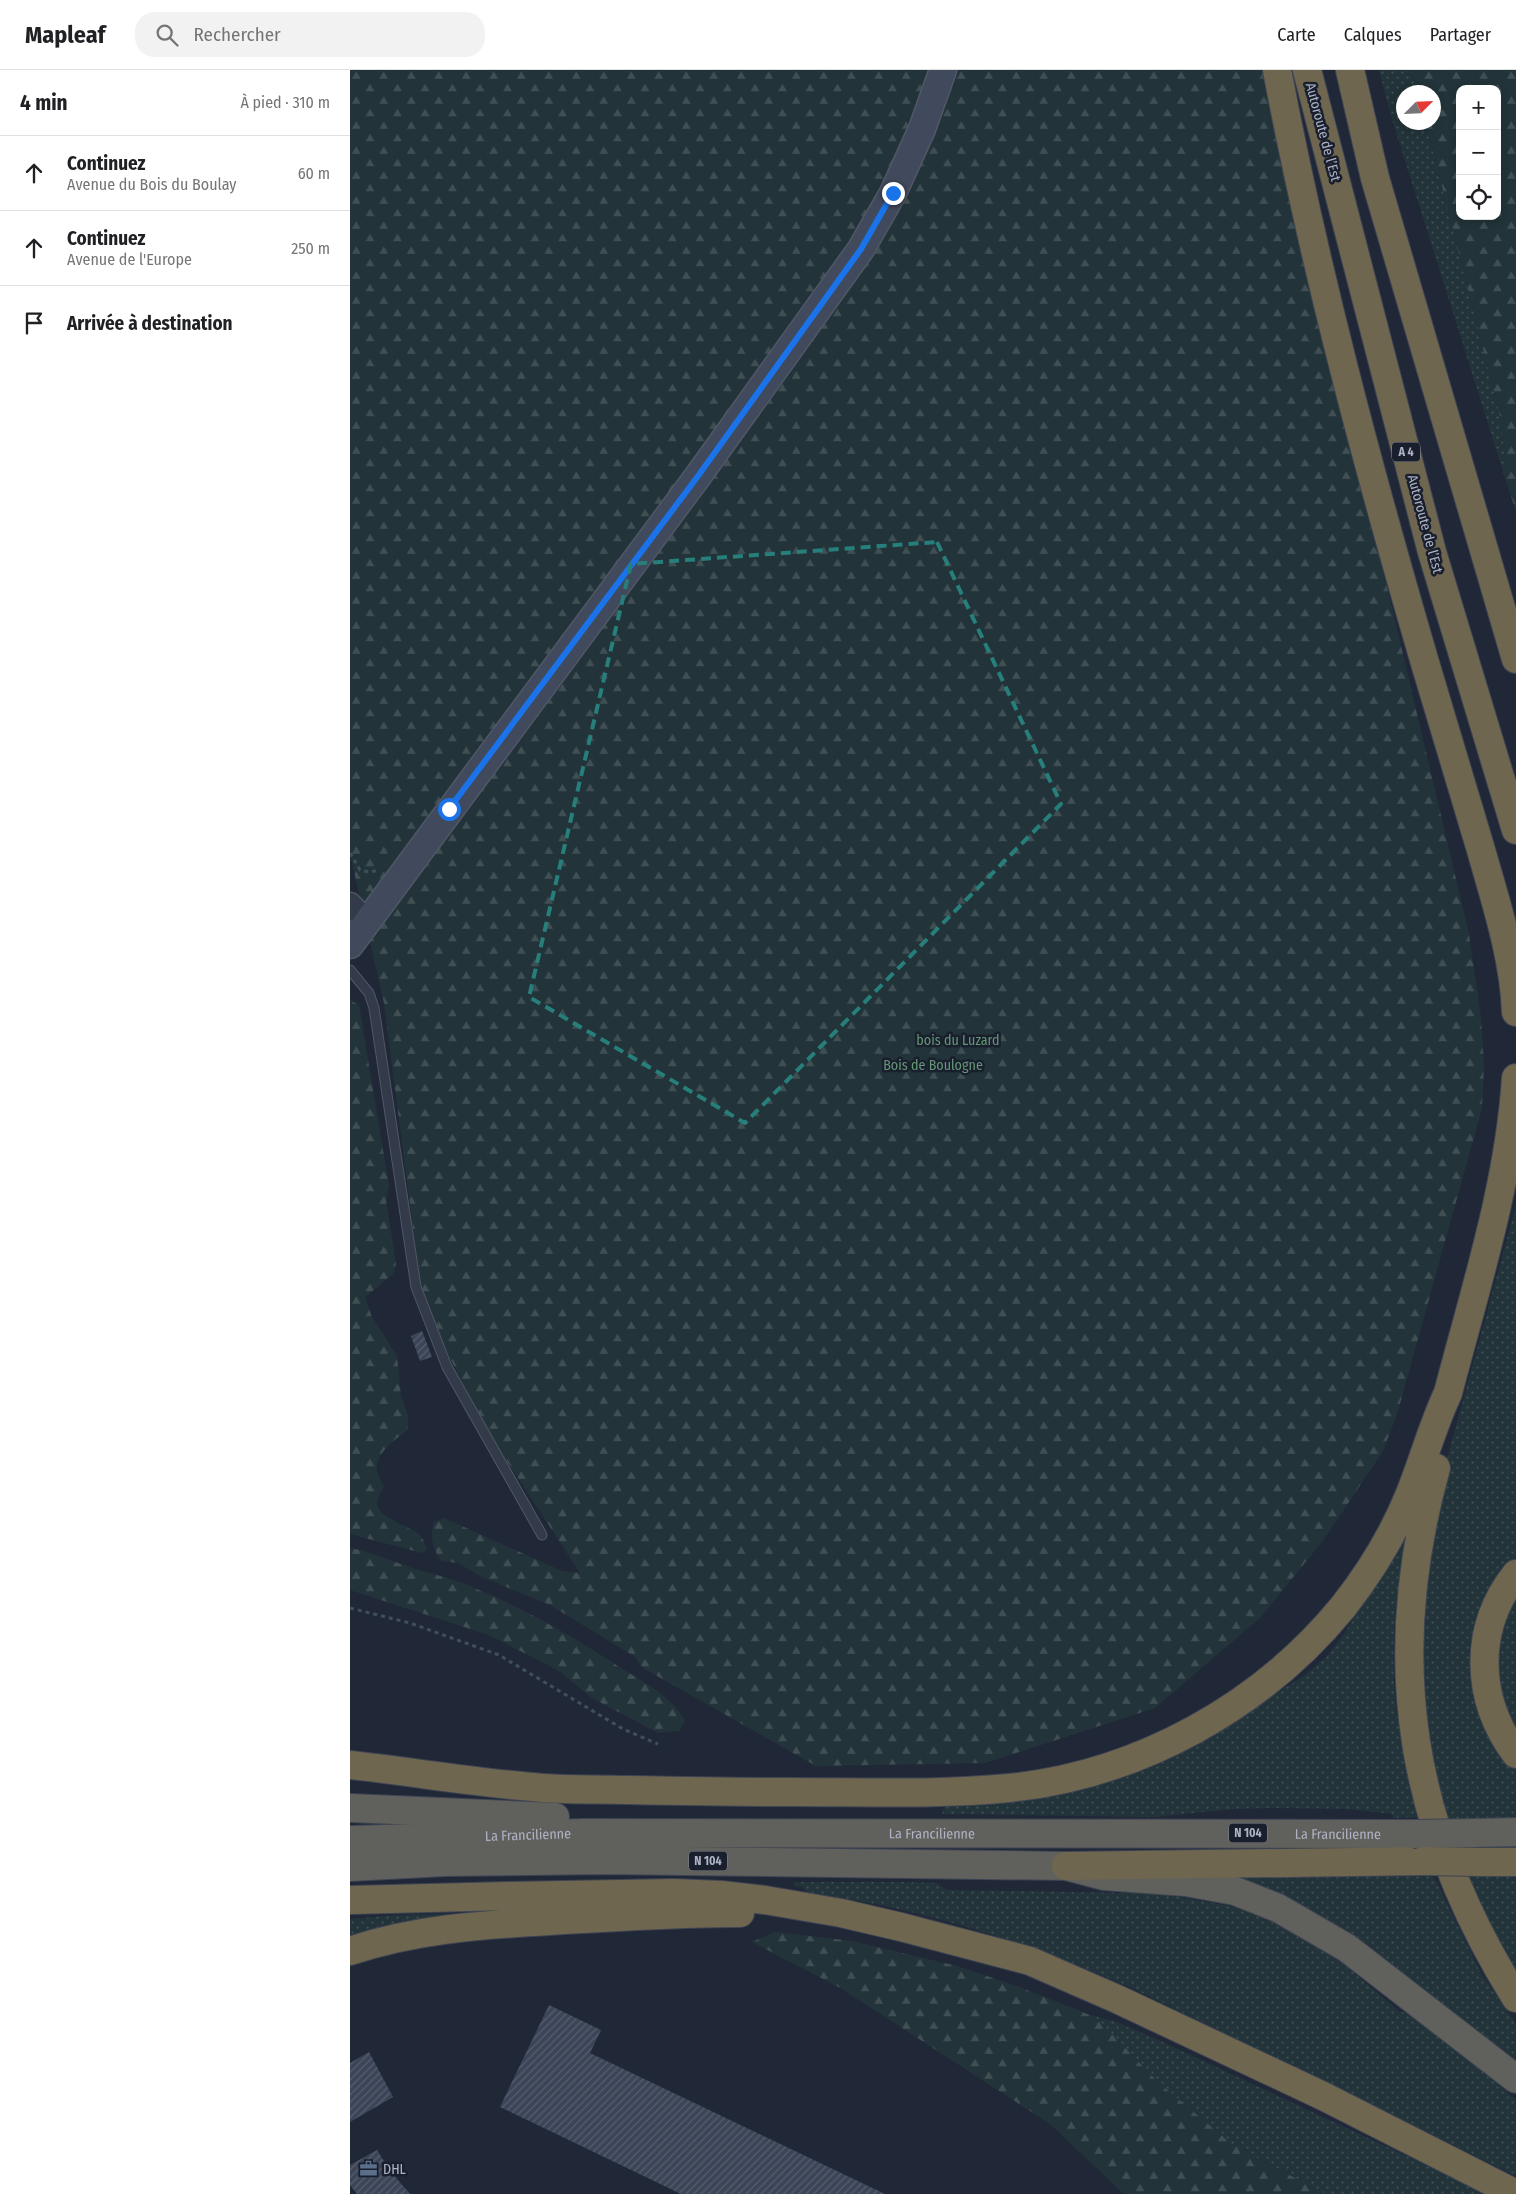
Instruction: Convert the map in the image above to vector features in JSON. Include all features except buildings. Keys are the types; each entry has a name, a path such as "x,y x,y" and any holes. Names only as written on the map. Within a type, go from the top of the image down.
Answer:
{"highway":[{"path":"1277,70 1294,158 1356,413 1410,612 1492,890 1508,951 1516,1012"},
{"name":"Autoroute de l’Est","path":"1306,70 1432,552 1516,830"},
{"path":"1350,70 1375,178 1516,659"},
{"path":"350,1765 447,1778 545,1788 948,1792 1041,1783 1096,1770 1153,1750 1190,1733 1239,1702 1299,1653 1342,1608 1364,1578 1407,1500 1433,1424 1448,1393 1505,1174 1514,1117 1516,1078"},
{"path":"1448,1393 1448,1426 1426,1504 1412,1579 1409,1638 1412,1709 1420,1768 1442,1848 1475,1929 1516,1998"},
{"path":"1516,1574 1503,1592 1493,1612 1486,1635 1484,1660 1485,1686 1493,1714 1504,1738 1516,1754"},
{"path":"350,1748 420,1759 447,1778"},
{"path":"350,1808 610,1818 649,1833"},
{"name":"La Francilienne","path":"350,1840 649,1833 1413,1834 1516,1832"},
{"name":"La Francilienne","path":"350,1867 445,1862 605,1860 1066,1866 1104,1876 1161,1879 1211,1886 1235,1891 1278,1908 1347,1948 1516,2079"},
{"path":"1066,1866 1423,1861 1516,1862"},
{"path":"350,1900 674,1893 765,1900 841,1913 1030,1961 1117,1999 1323,2096 1516,2194"},
{"path":"350,1951 414,1933 457,1927 657,1914 770,1913 798,1907"}],"main road":[{"path":"350,945 359,913 533,697 698,476 861,249 893,193 922,129 943,70"}],"lane":[{"path":"350,970 370,993 374,1008 416,1287 448,1367 542,1536"}],"path":[{"path":"350,1608 410,1623 499,1655 623,1729 658,1744"}],"highlighted area":[{"path":"937,542 1061,804 745,1123 529,997 631,564"}],"green space":[{"name":"bois du Luzard","path":"350,70 1265,70 1469,934 1481,1018 1484,1065 1482,1108 1398,1411 1383,1451 1325,1538 1260,1618 1155,1708 985,1763 816,1766 643,1668 634,1656 550,1605 482,1577 458,1563 441,1561 436,1551 432,1538 434,1522 444,1518 562,1571 580,1573 486,1429 423,1305 384,1003 350,854"},
{"path":"1379,70 1411,70 1416,85 1396,85 1396,130 1428,130 1500,416 1508,487 1391,116"},
{"path":"1411,70 1516,70 1516,512 1508,487 1500,416 1428,130 1441,130 1441,85 1416,85"},
{"path":"350,1000 359,1005 389,1186 386,1200 396,1264 393,1274 365,1297 372,1317 397,1356 401,1396 408,1415 408,1429 382,1453 379,1459 377,1472 384,1487 377,1501 381,1512 387,1517 421,1536 427,1550 422,1553 350,1534"},
{"path":"1516,1206 1516,1560 1508,1567 1487,1604 1511,1764 1516,1770 1516,1818 1448,1820 1436,1794 1418,1647 1435,1503"},
{"path":"1400,1541 1406,1543 1395,1616 1395,1691 1403,1750 1421,1817 1393,1818 1392,1814 1348,1809 1268,1808 1234,1809 1154,1817 942,1814 945,1804 1252,1708 1304,1676 1327,1656 1344,1634"},
{"path":"350,1548 453,1580 542,1620 582,1643 665,1697 680,1712 685,1721 679,1731 658,1733 592,1698 559,1671 489,1635 350,1590"},
{"path":"1516,1592 1516,1733 1511,1726 1494,1664 1506,1610"},
{"path":"1432,1876 1481,1973 1516,2024 1516,2069 1234,1878"},
{"path":"1516,1876 1516,1983 1465,1877"},
{"path":"794,1882 936,1883 947,1890 1168,1895 1230,1906 1272,1920 1325,1948 1400,2012 1410,2013 1472,2061 1516,2100 1516,2176 1130,1987 1091,1971 1012,1941 931,1917 849,1899 807,1893 803,1887 794,1886"},
{"path":"481,1913 350,1944 350,1919 399,1915"},
{"path":"775,1932 852,1941 957,1966 1014,1985 1090,2015 1101,2023 1158,2082 1233,2145 1325,2194 1124,2194 1050,2124 842,1989 752,1942"},
{"path":"1090,2015 1114,2021 1154,2038 1488,2194 1325,2194 1233,2145 1158,2082 1101,2023"}],"place":[{"name":"DHL","path":"369,2169"}],"route":[{"path":"449,809 698,476 861,249 893,193"}],"park label":[{"name":"Bois de Boulogne","path":"933,1065"}]}
